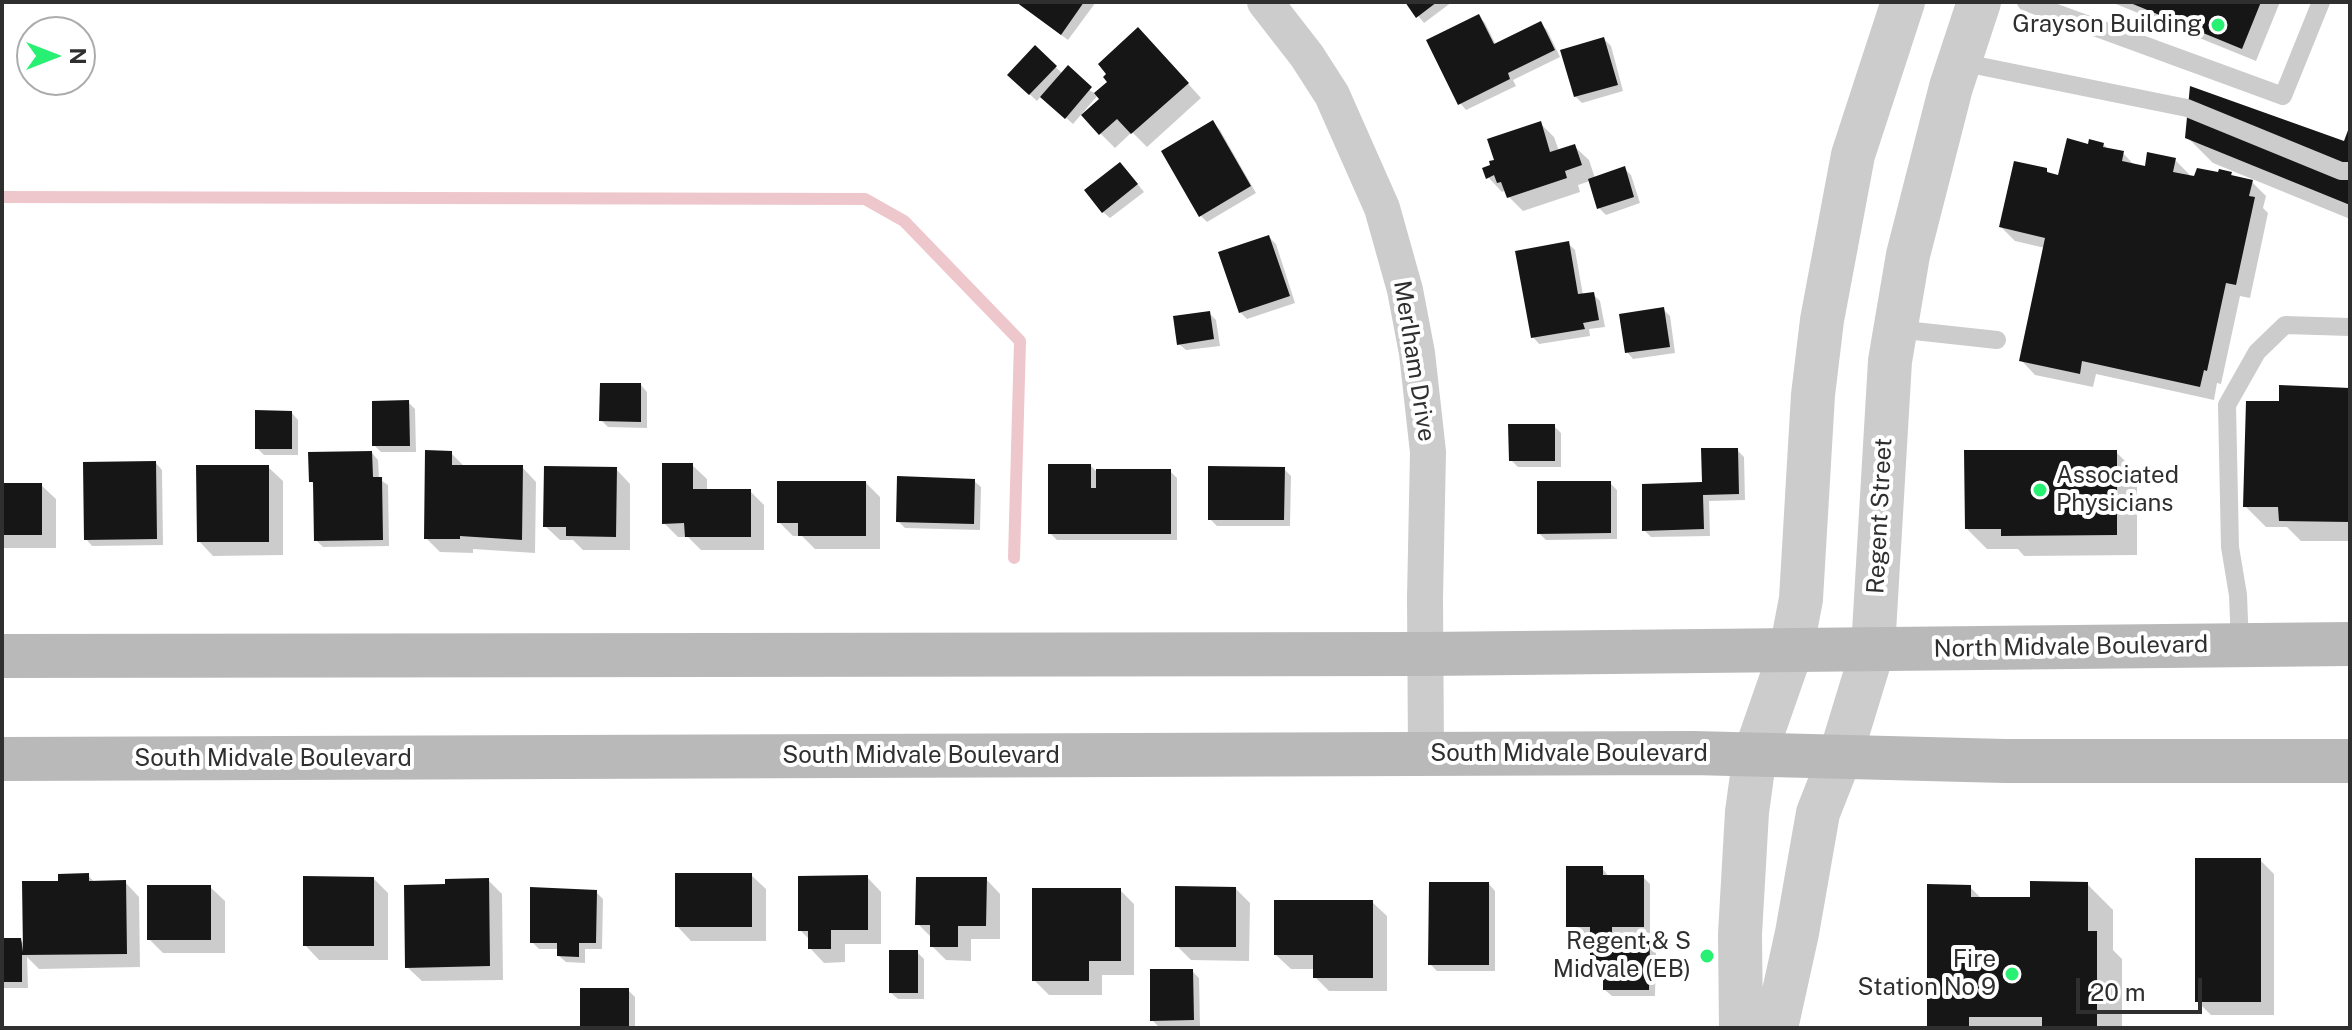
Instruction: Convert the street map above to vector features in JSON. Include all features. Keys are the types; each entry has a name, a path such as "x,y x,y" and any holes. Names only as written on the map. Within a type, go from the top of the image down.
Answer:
{"main road":[{"name":"North Midvale Boulevard","path":"1791,651 2350,644"},
{"path":"2,656 1791,651"},
{"name":"South Midvale Boulevard","path":"2,759 1755,754 1840,757"},
{"path":"1840,757 2005,761 2350,761"}],"street":[{"name":"Merlham Drive","path":"1265,2 1307,56 1332,95 1382,208 1401,277 1417,353 1428,452 1426,755"},
{"path":"1741,1028 1740,934 1747,812 1755,754 1791,651 1801,599 1813,395 1822,320 1853,155 1903,2"},
{"name":"Regent Street","path":"1776,1028 1818,813 1840,757 1873,649 1885,422 1908,255 1979,2"}],"lane":[{"path":"2026,2 2283,96 2321,2"},
{"path":"1960,62 2187,108 2341,171 2350,171"},
{"path":"2240,645 2238,595 2230,547 2227,405 2257,352 2285,325 2350,327"},
{"path":"1896,329 1997,340"}],"building":[{"path":"1016,2 1084,2 1061,35"},
{"path":"1405,2 1437,2 1416,18"},
{"name":"Grayson Building","path":"2128,2 2261,2 2242,49"},
{"path":"1479,14 1494,44 1541,21 1555,50 1508,73 1510,79 1458,105 1426,40"},
{"path":"1138,27 1189,83 1131,134 1117,119 1099,135 1081,115 1099,99 1094,93 1107,82 1103,77 1106,74 1098,64"},
{"path":"1604,37 1618,85 1574,97 1560,50"},
{"path":"1035,45 1057,66 1029,95 1007,75"},
{"path":"1068,65 1092,87 1065,119 1040,97"},
{"path":"2190,86 2344,141 2350,125 2350,205 2185,138"},
{"path":"1213,120 1251,186 1199,217 1161,151"},
{"path":"1541,121 1550,152 1575,144 1582,165 1565,171 1567,178 1507,198 1501,182 1497,183 1494,175 1486,179 1482,168 1494,160 1487,139"},
{"path":"2067,138 2088,144 2089,139 2104,143 2103,147 2124,151 2122,161 2145,166 2147,152 2176,158 2173,172 2194,176 2197,168 2218,172 2219,169 2253,180 2249,196 2255,197 2236,285 2226,283 2207,371 2204,370 2200,387 2082,361 2080,374 2019,361 2045,238 1999,227 2014,161 2047,168 2047,172 2058,175"},
{"path":"1120,162 1138,184 1102,213 1084,190"},
{"path":"1625,166 1634,197 1597,209 1588,179"},
{"path":"1269,235 1290,296 1239,313 1218,252"},
{"path":"1569,241 1578,294 1594,292 1599,320 1583,323 1585,329 1531,338 1515,251"},
{"path":"1664,307 1670,347 1625,353 1619,314"},
{"path":"1210,311 1214,339 1177,345 1173,316"},
{"path":"600,383 641,383 641,422 599,421"},
{"path":"2279,385 2350,388 2350,522 2279,521 2278,507 2243,507 2246,401 2279,401"},
{"path":"409,400 410,446 372,446 372,401"},
{"path":"255,410 292,411 292,449 255,449"},
{"path":"1508,424 1555,424 1555,461 1509,461"},
{"path":"1701,448 1738,448 1739,494 1703,495 1704,529 1642,531 1642,484 1702,482"},
{"path":"425,450 452,451 452,465 523,465 522,540 460,536 460,539 424,539"},
{"name":"Associated Physicians","path":"1964,450 2117,450 2117,535 2001,536 2001,529 1965,529"},
{"path":"372,451 373,477 382,477 383,540 314,541 313,482 309,482 308,452"},
{"path":"156,461 157,539 84,540 83,462"},
{"path":"662,463 693,463 693,489 751,489 751,537 685,537 684,523 662,524"},
{"path":"1048,464 1091,464 1091,488 1096,488 1096,469 1171,469 1171,534 1048,534"},
{"path":"196,465 269,465 269,542 197,542"},
{"path":"544,466 617,467 616,537 566,536 566,527 543,527"},
{"path":"1208,466 1285,467 1284,520 1208,520"},
{"path":"897,476 975,479 974,524 896,522"},
{"path":"777,481 866,481 866,536 798,536 798,523 777,523"},
{"path":"1537,481 1611,481 1611,533 1537,534"},
{"path":"2,483 42,483 42,535 2,535"},
{"path":"2195,858 2261,858 2261,1002 2195,1002"},
{"path":"1566,866 1603,866 1603,875 1644,875 1644,927 1612,927 1612,941 1650,941 1649,990 1603,990 1603,967 1590,967 1590,927 1566,927"},
{"path":"89,873 89,881 126,880 127,954 22,955 22,982 2,982 2,938 21,938 23,952 22,881 58,881 58,874"},
{"path":"675,873 752,873 752,927 675,927"},
{"path":"868,875 868,930 831,930 831,949 808,949 808,931 798,931 798,876"},
{"path":"303,876 374,877 374,946 303,946"},
{"path":"916,877 987,877 986,926 958,926 958,947 930,947 930,925 915,925"},
{"path":"489,878 490,966 405,968 404,885 445,884 445,879"},
{"name":"Fire Station No 9","path":"2030,881 2088,882 2088,931 2097,931 2097,1028 2042,1028 2042,1017 1969,1017 1969,1028 1927,1028 1927,884 1971,885 1971,897 2030,897"},
{"path":"1429,882 1489,882 1489,965 1428,965"},
{"path":"147,885 211,885 211,940 147,940"},
{"path":"1175,886 1236,887 1236,947 1175,947"},
{"path":"530,887 597,890 596,943 579,943 579,957 557,956 557,943 530,943"},
{"path":"1032,888 1121,888 1121,961 1089,961 1089,981 1032,981"},
{"path":"1274,900 1373,900 1373,978 1313,978 1313,955 1274,955"},
{"path":"889,950 918,950 918,993 889,993"},
{"path":"1150,969 1193,969 1194,1020 1150,1021"},
{"path":"580,988 629,988 629,1028 580,1028"}],"waterway":[{"path":"2,197 865,199 904,221 1020,341 1014,558"}],"place":[{"name":"Grayson Building","path":"2218,25"},
{"name":"Associated Physicians","path":"2040,490"},
{"name":"Regent & S Midvale (EB)","path":"1707,956"},
{"name":"Fire Station No 9","path":"2012,974"}]}
